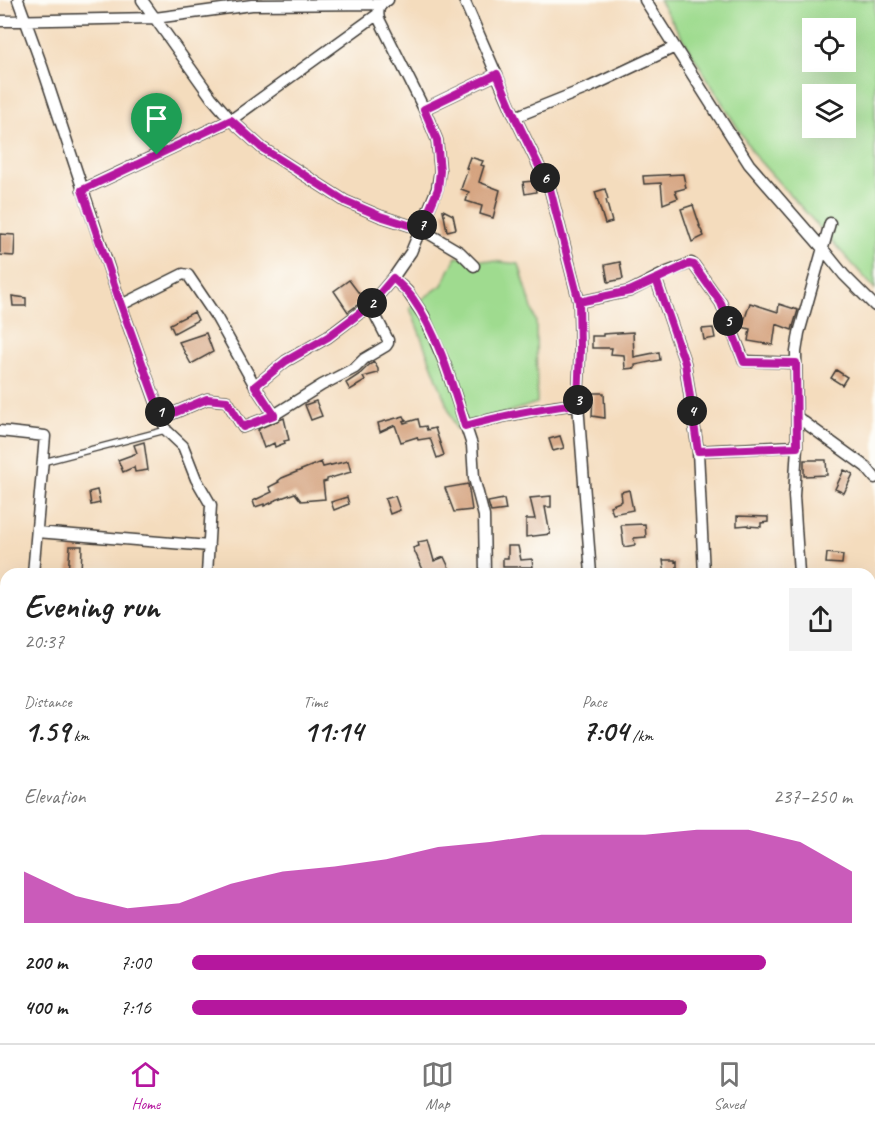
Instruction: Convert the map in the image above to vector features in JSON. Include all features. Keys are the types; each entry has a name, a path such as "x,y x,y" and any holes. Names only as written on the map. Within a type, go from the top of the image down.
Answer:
{"street":[{"path":"18,0 121,305 166,430 183,446 196,479 211,505 207,568"},
{"path":"142,0 211,97 231,120 262,148 345,201 380,216 421,229 460,252 474,266"},
{"path":"464,0 515,117 550,189 579,302 578,404 591,568"},
{"path":"645,0 749,164 844,275 875,306"},
{"path":"0,21 155,18 252,5 382,6"},
{"path":"82,190 231,120 382,6"},
{"path":"255,386 286,361 328,337 370,305 411,252 438,189 440,171 437,140 381,24 382,6"},
{"path":"515,117 590,87 675,47"},
{"path":"424,109 497,74"},
{"path":"800,568 794,496 797,447 796,352 799,333 830,223"},
{"path":"579,302 630,291 667,272 689,264 694,265 721,303 744,362 796,363"},
{"path":"121,305 183,274 188,275 217,318 274,415"},
{"path":"393,278 407,291 424,316 445,364 472,445 474,478 484,516 485,568"},
{"path":"656,279 685,363 698,451 704,568"},
{"path":"162,418 207,399 227,401 243,427 274,415 322,385 355,368 364,359 386,346 388,340 370,305"},
{"path":"465,426 516,413 578,404"},
{"path":"797,417 866,467 875,478"},
{"path":"0,431 45,436 34,568"},
{"path":"698,451 797,447"},
{"path":"37,532 209,546"}],"lane":[{"path":"43,462 166,430"}],"green space":[{"path":"659,0 875,0 875,289 755,156"},
{"path":"456,257 519,264 536,322 537,403 456,429 410,308 442,285"}],"building":[{"path":"470,157 483,161 481,165 484,166 479,182 500,190 493,218 480,214 482,206 466,201 469,192 461,189"},
{"path":"683,174 686,188 675,191 678,198 663,204 661,183 644,184 643,176"},
{"path":"534,181 536,192 525,194 523,182"},
{"path":"605,189 612,222 605,224 595,192"},
{"path":"693,205 704,236 692,242 681,209"},
{"path":"443,210 453,215 456,229 447,231"},
{"path":"0,234 15,235 14,256 0,255"},
{"path":"620,262 623,279 608,282 605,265"},
{"path":"349,280 364,300 348,312 334,291"},
{"path":"12,296 26,298 26,306 13,306"},
{"path":"750,303 778,312 779,304 798,310 792,330 776,324 773,345 748,341 750,329 742,327"},
{"path":"194,312 198,320 174,333 170,324"},
{"path":"713,328 715,338 704,340 702,329"},
{"path":"633,332 634,357 659,352 660,360 625,369 624,355 611,354 612,348 592,348 592,336"},
{"path":"206,333 213,352 191,364 179,342"},
{"path":"374,362 378,373 363,377 365,381 350,390 346,383"},
{"path":"836,370 847,377 842,385 831,378"},
{"path":"593,393 604,393 605,418 592,416"},
{"path":"316,401 322,416 311,420 305,405"},
{"path":"404,416 406,420 403,421 404,423 418,419 420,427 426,426 427,430 435,428 444,455 437,458 430,438 418,440 417,437 401,442 395,425 380,432 378,423"},
{"path":"284,418 289,440 275,447 274,443 264,448 258,429"},
{"path":"560,436 564,448 553,451 549,439"},
{"path":"144,442 148,470 135,472 134,467 123,472 118,460 137,453 134,445"},
{"path":"804,460 826,460 827,475 804,476"},
{"path":"348,461 351,472 323,482 325,499 301,501 295,493 264,506 264,504 255,507 253,501 272,492 269,487 282,478 321,462 323,467"},
{"path":"844,470 853,474 844,493 835,489"},
{"path":"468,484 472,510 454,512 445,488"},
{"path":"97,490 100,503 91,505 89,492"},
{"path":"629,490 633,510 613,514 610,506 622,501 621,492"},
{"path":"395,496 400,510 390,514 385,499"},
{"path":"551,496 551,507 545,507 550,534 526,537 526,519 535,519 530,498"},
{"path":"347,497 349,504 334,510 331,502"},
{"path":"504,499 506,510 491,512 488,502"},
{"path":"737,516 768,517 768,522 761,523 761,527 737,526"},
{"path":"645,524 646,537 634,538 635,545 624,547 621,525"},
{"path":"428,540 434,561 444,557 449,568 422,568 413,548 419,546 418,542"},
{"path":"70,546 82,546 81,568 68,568"},
{"path":"508,546 518,546 521,560 532,559 533,567 503,567 503,558 508,558"},
{"path":"827,553 843,555 842,564 826,563"},
{"path":"663,560 677,561 677,568 664,568"}],"route":[{"path":"157,155 82,190 162,418 207,399 227,401 243,427 274,415 255,386 286,361 328,337 370,305 393,278 413,298 424,316 445,364 465,426 516,413 578,404 579,302 630,291 656,279 685,363 698,451 797,447 796,363 744,362 721,303 691,263 667,272 630,291 619,294 579,302 550,189 497,74 424,109 437,140 440,171 438,189 421,229 380,216 345,201 262,148 231,120 157,155"}]}
